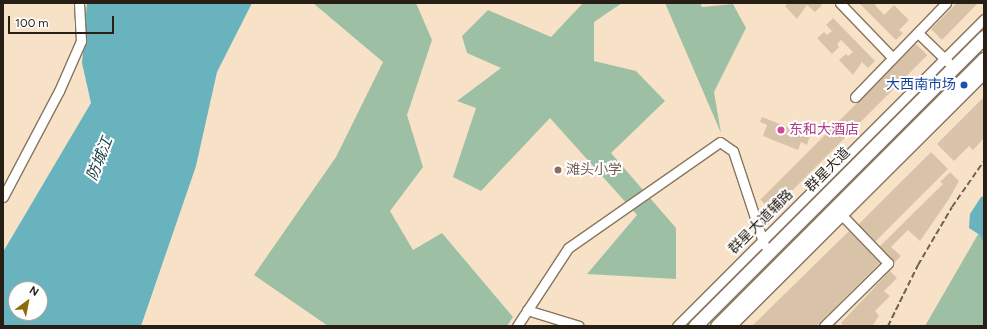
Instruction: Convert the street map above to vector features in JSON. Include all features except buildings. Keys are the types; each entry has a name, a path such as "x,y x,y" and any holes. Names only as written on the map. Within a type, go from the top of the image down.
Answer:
{"highway":[{"name":"群星大道","path":"695,326 767,254 949,63 984,37"},
{"path":"717,326 838,212 981,69"}],"street":[{"path":"3,197 59,91 81,41 79,3"},
{"path":"840,3 893,58"},
{"path":"855,97 946,3"},
{"name":"群星大道辅路","path":"677,326 762,241 949,63 984,19"},
{"path":"918,33 949,63"},
{"path":"517,326 568,248 720,142 733,150 767,254"},
{"path":"732,326 838,212 888,263 824,326"},
{"path":"527,310 579,326"}],"green space":[{"path":"313,3 416,3 432,40 407,115 423,167 390,211 413,250 442,233 513,317 507,326 328,326 254,275 336,157 383,62"},
{"path":"583,3 622,3 594,22 594,61 636,71 665,101 611,153 676,228 676,279 587,274 637,215 550,118 481,191 453,177 476,108 457,101 501,68 467,53 462,36 488,10 551,37"},
{"path":"665,3 700,3 702,7 733,4 746,28 714,92 721,133"},
{"path":"984,224 984,326 925,326"}],"water":[{"name":"防城江","path":"87,3 252,3 217,72 196,166 141,326 3,326 3,252 91,103 82,63"},
{"path":"984,196 984,243 980,235 969,228 970,214 981,197"}],"railway":[{"path":"888,326 918,265 952,207 984,161"}],"place":[{"name":"大西南市场","path":"964,85"},
{"name":"东和大酒店","path":"781,130"},
{"name":"滩头小学","path":"558,170"}]}
